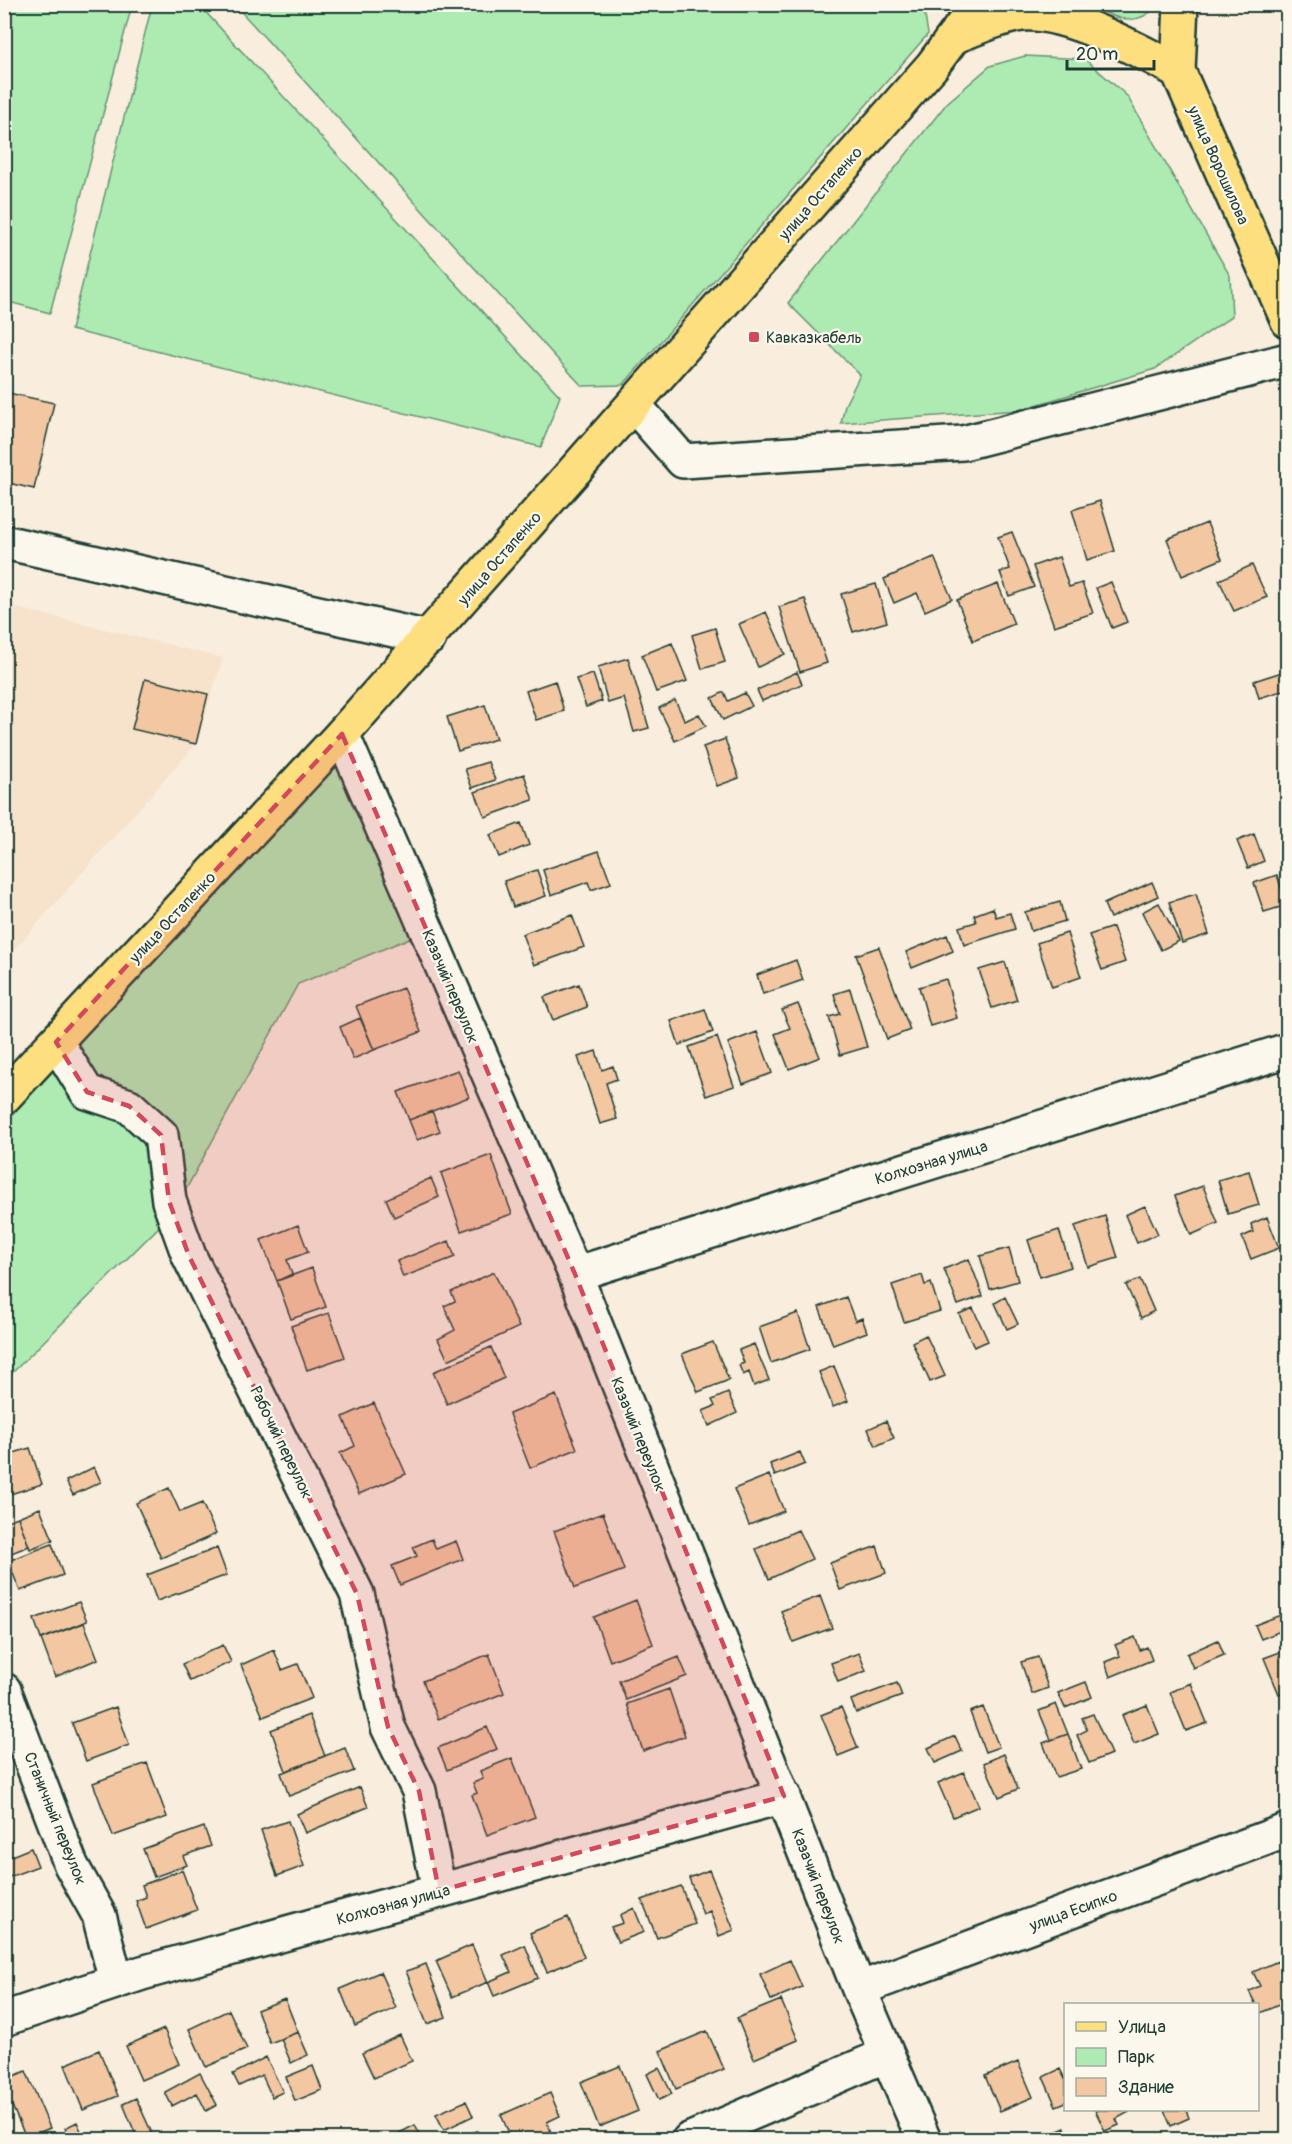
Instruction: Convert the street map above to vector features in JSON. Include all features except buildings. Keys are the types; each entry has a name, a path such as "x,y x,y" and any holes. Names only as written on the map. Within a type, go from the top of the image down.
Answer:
{"main road":[{"name":"улица Остапенко","path":"4,1097 429,638 932,66 978,4"},
{"name":"улица Ворошилова","path":"1181,4 1178,71 1287,321"},
{"path":"955,36 1017,14 1043,15 1125,42 1178,71"}],"street":[{"path":"634,405 683,461 791,455 963,443 1287,360"},
{"path":"4,542 429,638"},
{"name":"Казачий переулок","path":"342,734 575,1274 859,1989 924,2139"},
{"name":"Рабочий переулок","path":"56,1042 87,1092 129,1106 161,1135 169,1201 189,1256 357,1594 388,1727 419,1791 439,1892"},
{"name":"Колхозная улица","path":"575,1274 1287,1050"},
{"name":"Станичный переулок","path":"4,1690 71,1864 99,1915 116,1981"},
{"name":"Колхозная улица","path":"4,2019 116,1981 784,1796"},
{"name":"улица Есипко","path":"859,1989 1287,1830"},
{"path":"689,2139 886,2055"}],"highlighted area":[{"path":"342,734 575,1274 784,1796 439,1891 419,1791 388,1727 357,1594 189,1256 169,1201 161,1135 129,1106 87,1092 56,1042"}],"shaded area":[{"path":"5,605 223,658 196,744 5,960"}],"green space":[{"path":"923,4 928,34 623,385 582,386 235,5"},
{"path":"4,5 132,5 50,313 5,301"},
{"path":"152,5 199,5 560,396 541,447 71,330"},
{"path":"1089,5 1159,5 1141,17 1125,19"},
{"path":"1025,56 1085,59 1127,96 1230,276 1232,316 1155,369 1019,410 841,423 845,405 860,375 788,303 947,103 990,66"},
{"path":"342,734 427,931 298,984 173,1213 5,1380 5,1097"}],"place":[{"name":"Кавказкабель","path":"754,337"}]}
